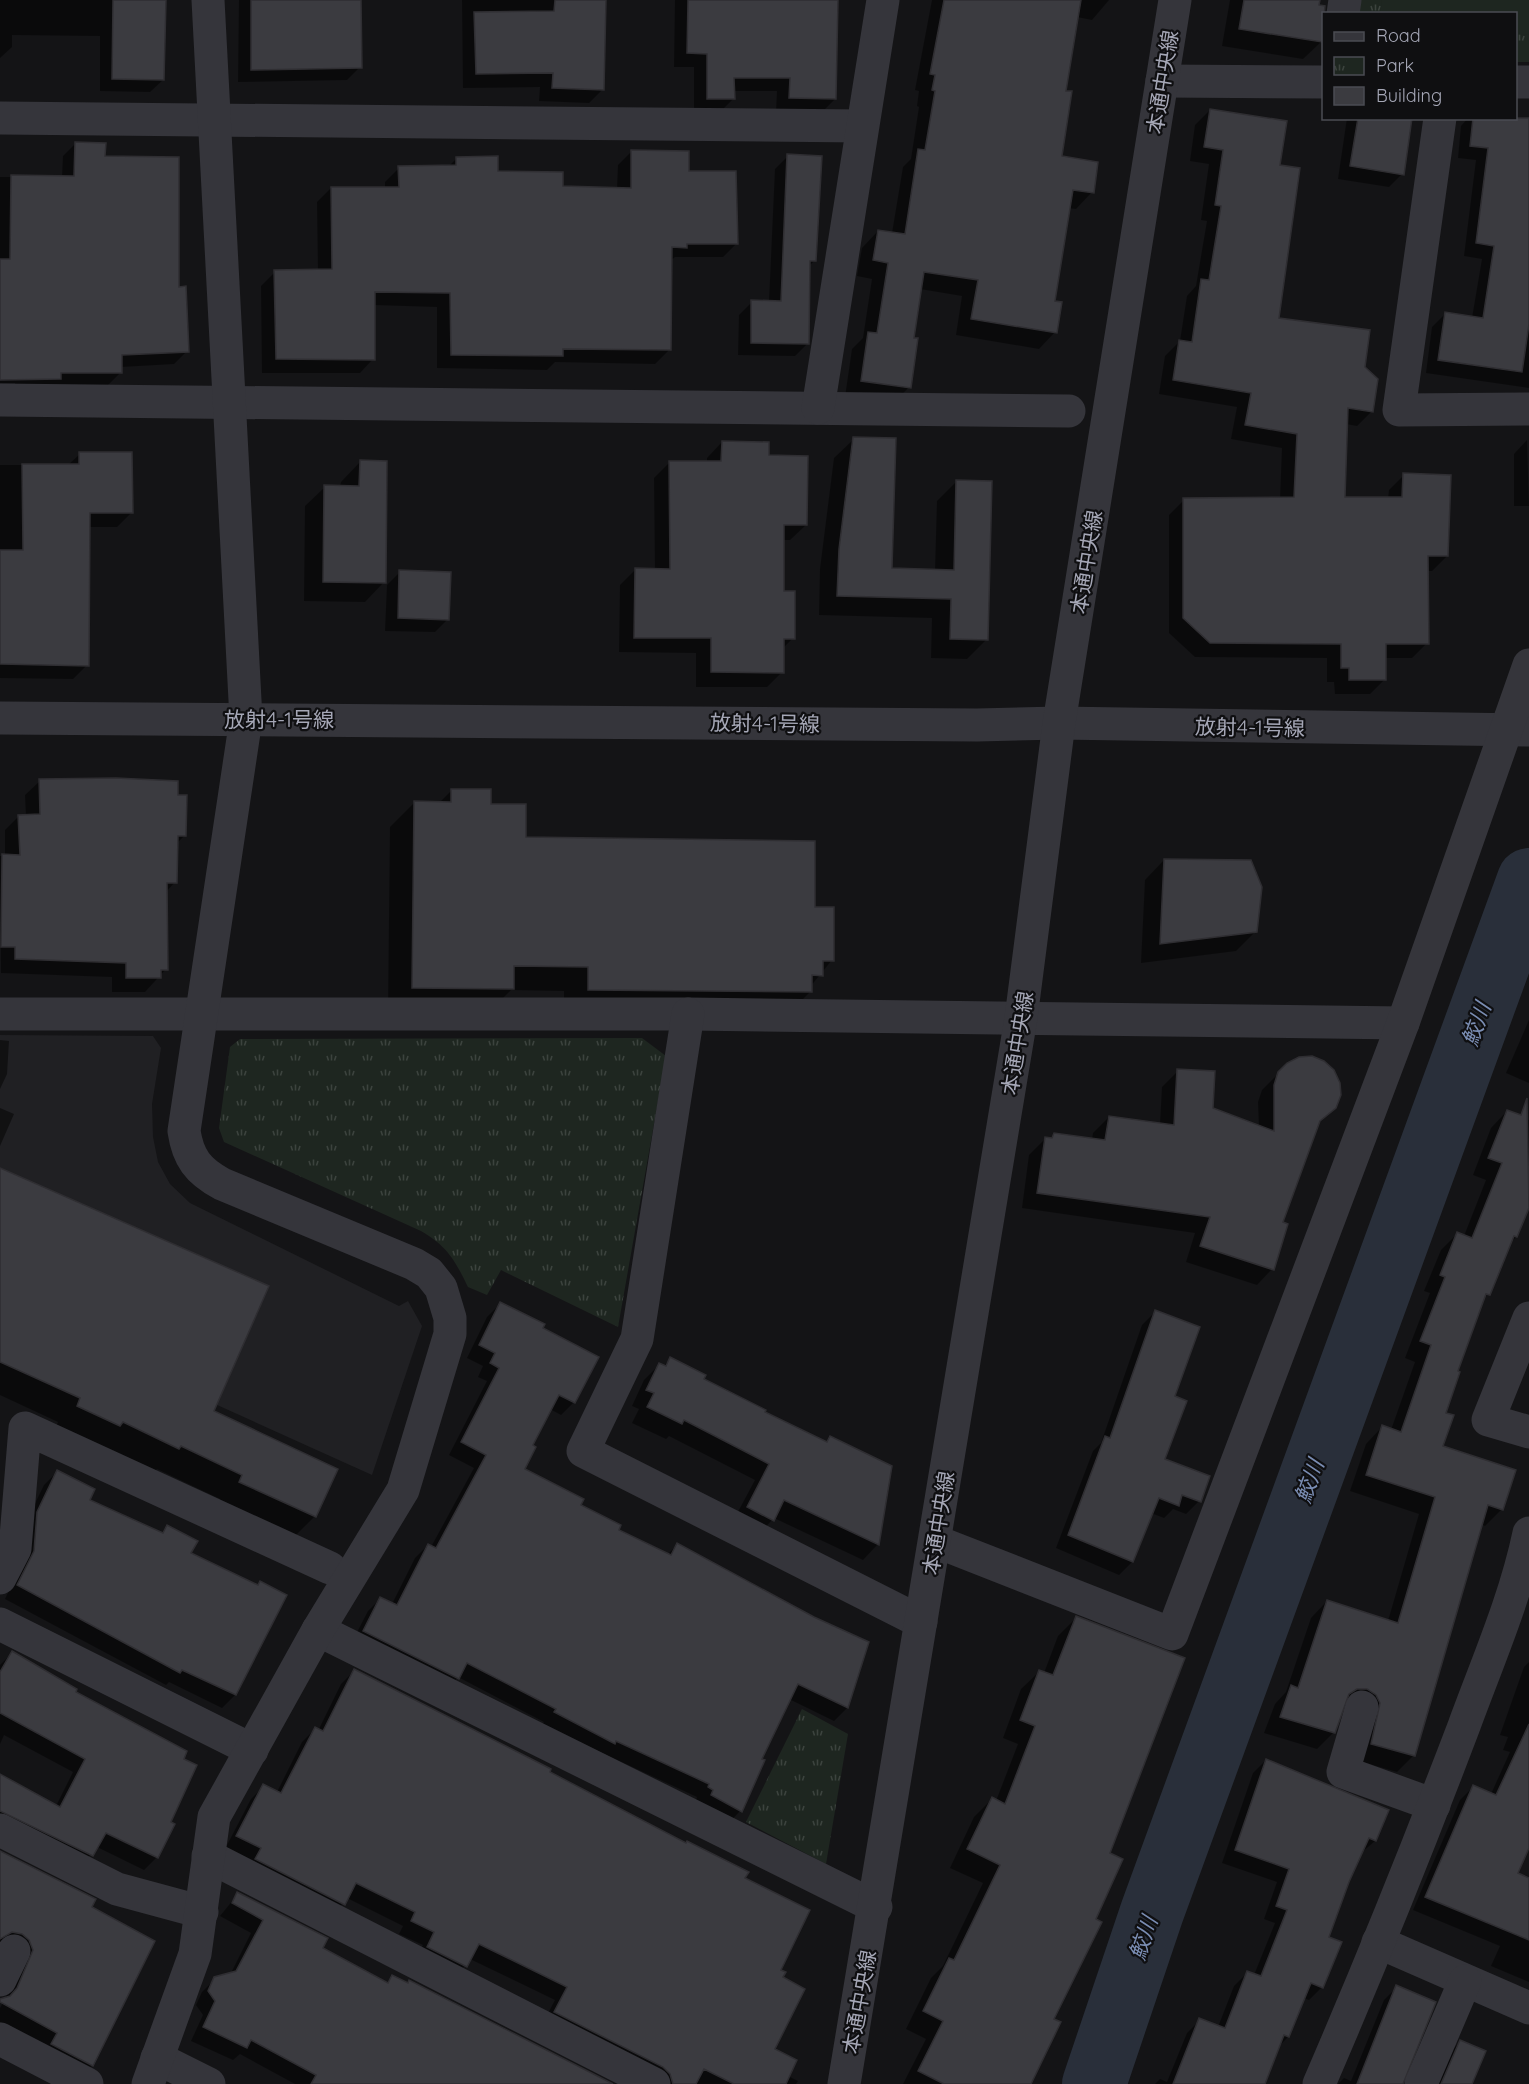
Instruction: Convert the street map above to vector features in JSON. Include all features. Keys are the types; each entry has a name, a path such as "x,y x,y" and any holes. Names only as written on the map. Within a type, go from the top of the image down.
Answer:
{"street":[{"path":"208,0 246,719 200,1014 184,1131 187,1148 195,1164 205,1175 222,1184 414,1264 429,1273 441,1288 450,1318 450,1334 403,1490 318,1630 214,1817 195,1954 153,2071 209,2084"},
{"path":"818,408 883,0"},
{"name":"本通中央線","path":"844,2084 876,1906 1021,1018 1059,723 1175,0"},
{"path":"1162,81 1322,82"},
{"path":"0,118 862,126"},
{"path":"1440,120 1399,410 1529,409"},
{"path":"0,399 1069,411"},
{"path":"935,1541 1172,1634 1403,1023 1517,730 1529,665"},
{"name":"放射4-1号線","path":"0,718 977,725 1059,723 1517,730"},
{"path":"0,1014 688,1014 1403,1023"},
{"path":"688,1014 637,1339 583,1451 921,1622"},
{"path":"1529,1318 1488,1420 1529,1431"},
{"path":"0,1578 15,1549 25,1428 330,1568"},
{"path":"1318,2084 1521,1596 1529,1533"},
{"path":"0,1624 252,1750"},
{"path":"318,1630 876,1906"},
{"path":"1362,1707 1343,1772 1434,1805"},
{"path":"0,1830 117,1889 202,1912"},
{"path":"208,1856 654,2084"},
{"path":"1378,1942 1529,2008"},
{"path":"0,1980 14,1951"},
{"path":"1421,2084 1465,1981"},
{"path":"0,2039 87,2084"}],"shaded area":[{"path":"0,1035 153,1036 161,1048 152,1104 153,1137 158,1162 170,1184 190,1203 399,1306 408,1301 422,1326 372,1475 0,1307"}],"green space":[{"path":"1358,0 1529,0 1529,62 1517,62 1517,12 1356,12"},
{"path":"1382,0 1529,0 1529,35 1517,34 1517,12 1380,12"},
{"path":"642,1038 666,1056 618,1327 501,1270 487,1295 468,1287 444,1248 421,1231 224,1142 219,1128 230,1047 240,1039"},
{"path":"802,1709 848,1734 826,1864 746,1822"}],"building":[{"path":"113,0 166,0 164,80 112,79"},
{"path":"251,0 361,0 362,68 251,70"},
{"path":"555,0 606,0 604,90 552,88 553,73 476,74 474,12 554,11"},
{"path":"688,0 838,0 836,99 789,98 790,78 734,78 735,99 707,99 707,54 687,53"},
{"path":"944,0 1081,0 1066,91 1072,91 1062,156 1098,162 1094,193 1073,190 1055,301 1062,302 1057,333 971,319 978,280 924,272 914,338 918,338 911,388 861,381 868,332 877,333 888,263 873,260 878,230 905,234 918,149 925,150 935,91 932,90 935,75 930,74"},
{"path":"1244,0 1320,0 1319,5 1325,6 1324,12 1322,12 1322,42 1239,29"},
{"path":"1210,109 1287,121 1280,165 1300,168 1279,318 1370,330 1365,367 1378,379 1373,412 1348,408 1345,497 1402,497 1403,473 1451,475 1448,556 1428,556 1429,644 1386,644 1386,680 1349,680 1349,668 1341,668 1341,644 1210,643 1183,618 1183,498 1294,497 1297,434 1245,425 1251,393 1173,380 1179,340 1192,342 1201,279 1209,280 1221,206 1215,205 1223,150 1204,147"},
{"path":"1529,118 1529,324 1522,372 1438,360 1445,312 1483,318 1494,246 1476,243 1488,148 1470,146 1473,120"},
{"path":"1358,120 1412,120 1404,175 1350,166"},
{"path":"75,142 106,143 105,156 179,157 179,287 186,286 189,352 122,355 122,373 61,373 61,379 0,380 0,259 10,259 11,175 74,176"},
{"path":"631,150 689,151 689,171 736,171 738,244 687,244 687,248 672,247 671,350 563,349 563,356 451,355 450,293 375,292 375,360 276,359 274,270 332,269 331,187 399,187 398,166 456,165 456,157 498,156 498,171 563,172 563,186 631,188"},
{"path":"787,154 822,156 816,261 810,261 809,344 751,343 751,300 781,301"},
{"path":"853,437 896,438 892,568 954,570 956,480 992,481 988,640 950,639 951,599 837,596 839,549"},
{"path":"722,441 769,442 769,455 808,456 807,525 784,525 784,591 795,591 795,639 784,639 784,673 711,672 711,638 634,638 635,568 670,569 669,461 721,461"},
{"path":"79,452 132,452 133,513 90,513 89,666 0,664 0,550 23,550 22,464 79,464"},
{"path":"360,460 387,461 386,583 323,582 324,485 359,486"},
{"path":"399,570 451,572 449,620 398,618"},
{"path":"116,778 178,781 178,795 187,795 186,836 178,836 177,883 167,883 168,970 161,970 161,978 126,978 126,963 15,959 15,947 1,947 2,854 20,855 18,815 40,814 39,779"},
{"path":"451,789 491,789 491,804 526,804 526,837 815,841 815,907 834,907 834,961 823,961 823,976 812,975 812,992 588,990 588,967 514,966 514,989 412,988 414,801 451,802"},
{"path":"1164,859 1251,860 1262,887 1257,932 1160,944"},
{"path":"1312,1056 1324,1061 1334,1070 1340,1083 1341,1095 1336,1108 1320,1121 1283,1222 1288,1224 1274,1270 1200,1246 1210,1217 1037,1193 1045,1137 1052,1138 1054,1133 1105,1140 1109,1116 1174,1125 1177,1069 1215,1071 1213,1108 1274,1131 1274,1085 1278,1072 1287,1063 1299,1057"},
{"path":"1527,1098 1529,1208 1517,1237 1514,1236 1490,1295 1486,1294 1458,1371 1460,1372 1446,1413 1454,1415 1443,1446 1516,1470 1503,1510 1488,1505 1415,1756 1371,1744 1380,1703 1376,1695 1367,1689 1357,1689 1349,1694 1335,1733 1280,1717 1291,1685 1298,1688 1327,1600 1398,1623 1435,1497 1366,1475 1382,1425 1401,1432 1431,1345 1420,1341 1445,1277 1440,1275 1457,1232 1472,1238 1502,1163 1488,1158 1507,1110 1521,1115"},
{"path":"0,1168 269,1286 214,1411 338,1469 316,1517 239,1482 242,1475 181,1446 179,1449 123,1422 120,1426 77,1406 80,1398 0,1362"},
{"path":"500,1302 545,1324 543,1328 599,1357 575,1403 559,1395 533,1445 536,1447 525,1469 584,1499 581,1505 621,1525 619,1530 671,1555 677,1543 814,1617 869,1642 848,1708 798,1684 762,1759 765,1760 742,1812 711,1795 713,1790 708,1787 709,1784 616,1741 615,1744 554,1712 556,1709 467,1663 459,1679 363,1631 380,1597 397,1605 428,1544 436,1548 486,1455 461,1442 499,1368 490,1363 495,1353 479,1345"},
{"path":"1155,1310 1200,1327 1175,1396 1187,1401 1165,1459 1210,1476 1201,1502 1182,1495 1179,1506 1159,1498 1133,1562 1068,1535 1105,1436 1110,1438"},
{"path":"670,1357 706,1375 704,1379 766,1410 765,1412 827,1442 830,1436 892,1466 879,1545 784,1500 774,1521 747,1507 769,1464 684,1420 682,1424 647,1407 654,1393 646,1390 659,1363 666,1366"},
{"path":"57,1470 95,1489 90,1500 163,1533 167,1525 198,1541 191,1553 258,1585 260,1581 287,1595 236,1695 182,1670 180,1673 17,1585 34,1551 37,1512"},
{"path":"1076,1616 1185,1658 1110,1853 1123,1859 1096,1919 1102,1922 1054,2019 1061,2022 1031,2084 944,2084 918,2071 943,2021 923,2011 949,1958 954,1960 1000,1865 967,1849 992,1797 1005,1804 1035,1726 1020,1720 1039,1670 1053,1675"},
{"path":"12,1651 77,1689 76,1692 187,1751 184,1759 197,1765 171,1822 175,1824 158,1858 106,1833 93,1856 0,1811 0,1774 60,1807 85,1759 0,1713 0,1672"},
{"path":"354,1669 551,1769 550,1772 686,1843 687,1841 749,1872 745,1878 810,1910 781,1970 786,1972 783,1977 805,1989 775,2049 797,2060 786,2084 734,2084 704,2069 696,2084 673,2084 670,2074 663,2067 554,2012 567,1987 479,1944 467,1967 427,1947 434,1932 411,1921 415,1912 356,1883 345,1905 255,1859 261,1848 236,1836 263,1784 281,1793 315,1727 323,1731"},
{"path":"1529,1724 1529,1848 1518,1873 1529,1878 1529,1940 1425,1897 1473,1785 1496,1795"},
{"path":"1266,1759 1389,1810 1376,1841 1369,1838 1349,1882 1329,1937 1342,1942 1323,1988 1311,1983 1289,2037 1284,2035 1265,2084 1173,2084 1199,2018 1225,2028 1247,1971 1261,1976 1287,1910 1276,1906 1289,1869 1235,1850"},
{"path":"0,1851 96,1899 92,1907 155,1941 93,2066 51,2044 57,2033 0,2002 0,1999 10,1996 17,1988 33,1950 29,1940 22,1934 12,1932 0,1939"},
{"path":"237,1892 328,1938 323,1948 388,1983 392,1975 408,1983 409,1980 613,2084 311,2084 316,2075 251,2040 247,2048 203,2027 215,2001 208,1991 214,1977 236,1971 263,1920 232,1903"},
{"path":"1396,1985 1436,2002 1403,2084 1357,2084"},
{"path":"1460,2040 1486,2051 1472,2084 1441,2084"}],"waterway":[{"name":"鮫川","path":"1094,2084 1152,1912 1529,880"}]}
